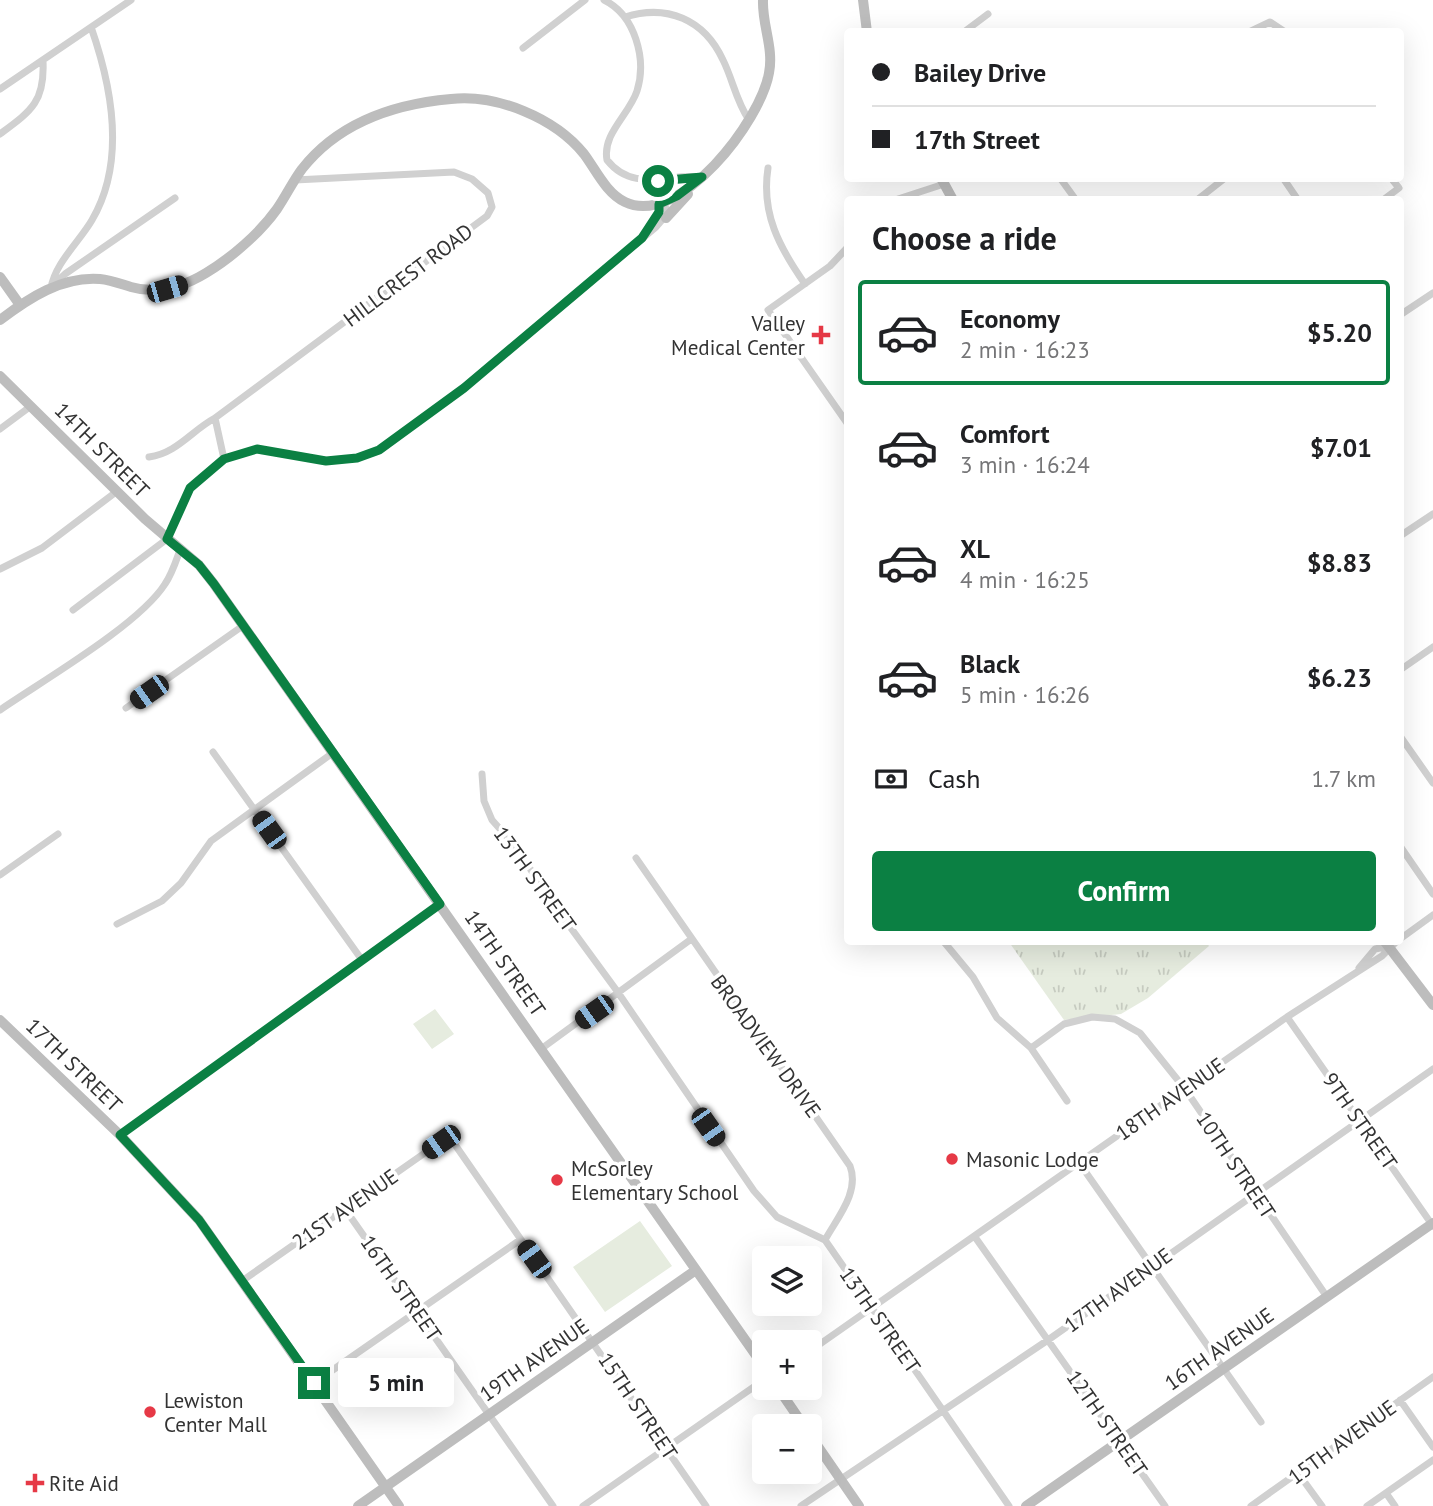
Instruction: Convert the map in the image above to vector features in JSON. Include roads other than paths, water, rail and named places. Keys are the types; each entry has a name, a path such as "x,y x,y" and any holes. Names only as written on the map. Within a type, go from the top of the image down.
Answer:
{"street":[{"path":"0,89 131,0"},
{"path":"523,47 584,0"},
{"path":"604,0 625,16 638,48 640,69 637,90 608,140 607,160 619,172 639,179 702,177"},
{"path":"73,610 167,539 190,488 224,459 257,449 326,461 357,458 379,450 464,388 666,218 749,120 765,89 771,63 763,0"},
{"path":"863,0 866,28"},
{"path":"625,16 658,11 671,12 690,20 717,48 749,120"},
{"path":"969,28 988,14"},
{"path":"1257,28 1270,22 1279,28"},
{"path":"51,288 54,276 96,212 107,186 112,111 100,54 91,27"},
{"path":"0,134 25,116 37,102 43,85 43,61"},
{"path":"0,320 51,288 86,279 101,279 159,291 189,282 219,264 254,234 276,211 313,155 361,120 419,103 463,98 508,107 542,119 582,151 620,199 635,206 661,203 677,196 702,177"},
{"path":"768,168 765,191 770,222 805,284"},
{"name":"HILLCREST ROAD","path":"215,418 487,216 492,207 492,200 482,186 454,172 295,180"},
{"path":"905,196 940,182"},
{"path":"1202,196 1220,182"},
{"path":"1388,196 1399,188 1394,182"},
{"path":"51,288 65,274 175,198"},
{"path":"661,203 668,212 666,218"},
{"path":"649,231 661,203"},
{"path":"844,250 830,266 768,310 844,419"},
{"path":"0,277 20,305"},
{"path":"1404,312 1433,293"},
{"name":"14TH STREET","path":"0,376 116,492 199,565 334,752 752,1350"},
{"path":"0,429 31,406"},
{"path":"149,457 170,452 198,428 215,418 224,459"},
{"path":"0,569 42,548 116,492"},
{"path":"1404,533 1433,513"},
{"path":"0,710 89,650 146,605 165,585 180,550"},
{"path":"126,708 244,625"},
{"path":"1404,667 1433,647"},
{"path":"1404,742 1433,782"},
{"path":"213,752 362,960"},
{"path":"117,924 162,901 181,883 211,841 334,752"},
{"name":"13TH STREET","path":"482,774 484,801 492,820 517,848 546,894 617,991 764,1204 786,1222 825,1240 1009,1506"},
{"path":"0,875 58,834"},
{"path":"1404,852 1433,894"},
{"name":"BROADVIEW DRIVE","path":"636,858 690,940 850,1166 854,1178 851,1191 825,1240"},
{"path":"120,1135 440,904"},
{"name":"18TH AVENUE","path":"1404,935 1433,915"},
{"path":"541,1049 612,1000 617,991 690,940"},
{"path":"946,945 973,977 997,1018 1031,1048 1067,1101"},
{"name":"18TH AVENUE","path":"822,1343 1358,968 1376,949 1386,945"},
{"path":"1395,945 1433,1005"},
{"name":"10TH STREET","path":"1031,1048 1069,1022 1092,1017 1115,1019 1140,1032 1185,1089 1327,1297"},
{"name":"9TH STREET","path":"1287,1017 1433,1224"},
{"name":"17TH STREET","path":"0,1020 120,1135 199,1220 399,1506"},
{"name":"17TH AVENUE","path":"801,1506 842,1481 1048,1340 1433,1069"},
{"name":"21ST AVENUE","path":"242,1281 449,1136"},
{"name":"15TH STREET","path":"449,1136 706,1506"},
{"path":"1080,1164 1261,1422"},
{"name":"16TH STREET","path":"345,1209 554,1506"},
{"name":"16TH AVENUE","path":"1026,1506 1433,1224"},
{"name":"12TH STREET","path":"975,1237 1121,1440 1165,1506"},
{"path":"314,1383 520,1240"},
{"name":"19TH AVENUE","path":"358,1506 696,1270"},
{"name":"15TH AVENUE","path":"1251,1506 1433,1377"},
{"path":"583,1506 752,1388"},
{"path":"1399,1400 1433,1447"},
{"path":"822,1452 859,1506"},
{"path":"1367,1506 1433,1460"},
{"path":"1298,1473 1322,1506"},
{"path":"1386,1493 1395,1506"}],"place":[{"name":"Valley Medical Center","path":"821,335"},
{"name":"Masonic Lodge","path":"952,1159"},
{"name":"McSorley Elementary School","path":"557,1180"},
{"name":"Lewiston Center Mall","path":"150,1412"},
{"name":"Rite Aid","path":"35,1483"}]}
